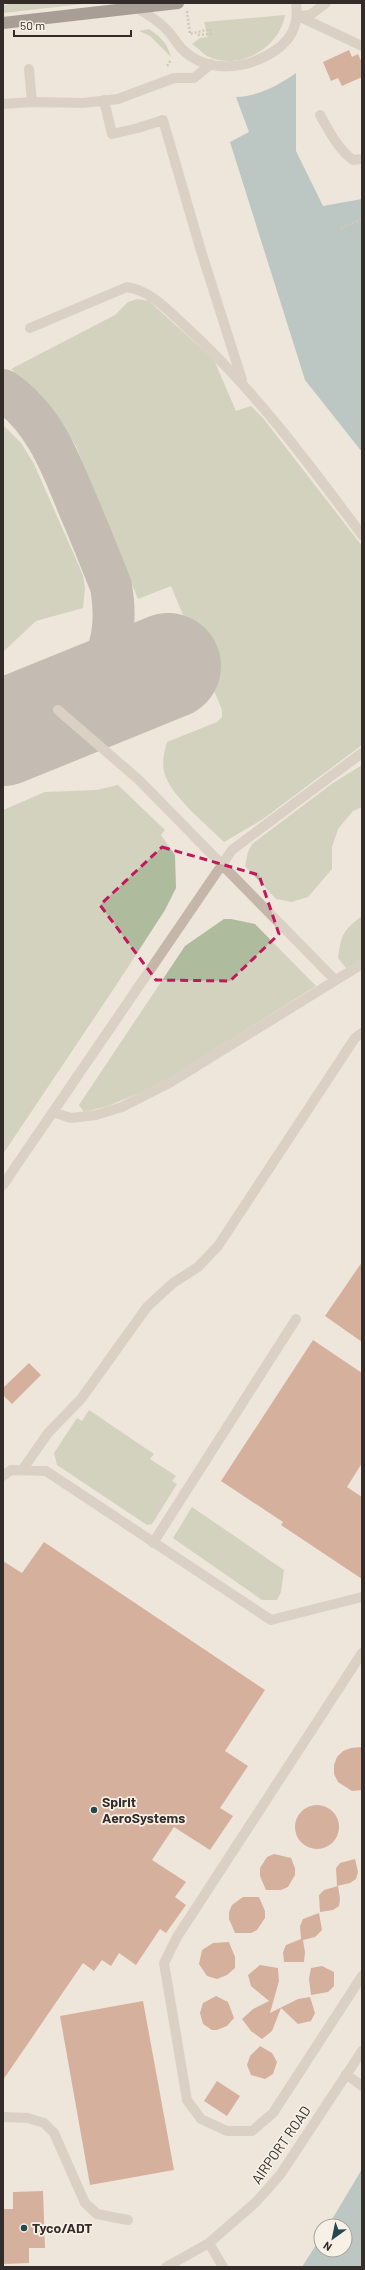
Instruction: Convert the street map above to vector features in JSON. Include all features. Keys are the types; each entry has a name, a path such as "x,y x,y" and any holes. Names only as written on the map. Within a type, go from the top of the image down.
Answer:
{"highway":[{"path":"3,23 178,3"}],"street":[{"path":"137,8 165,27 183,49 202,62 233,67 254,62 281,46 291,35 298,16 296,3"},
{"path":"298,16 310,15 326,3"},
{"path":"298,16 362,45"},
{"path":"3,104 32,102 83,103 118,99 174,78 194,78 211,64"},
{"path":"29,69 32,102"},
{"path":"104,100 112,134 163,120 201,251 242,382"},
{"path":"320,115 335,140 348,156 353,160 362,159"},
{"path":"30,328 127,288 141,289 163,306 242,382 362,535"},
{"path":"58,710 139,780 221,866 335,980"},
{"path":"3,1185 232,850 362,753"},
{"path":"53,1112 71,1118 96,1115 122,1106 171,1082 362,964"},
{"path":"23,1469 48,1433 81,1399 147,1307 173,1282 198,1267 218,1246 355,1038 362,1033"},
{"path":"153,1543 296,1319"},
{"path":"3,1476 11,1470 23,1469 46,1471 271,1620 362,1596"},
{"path":"362,1653 181,1931 164,1963 186,2100 202,2119 226,2131 252,2131 273,2113 362,1976"},
{"name":"AIRPORT ROAD","path":"166,2267 209,2243 256,2202 280,2174 362,2051"},
{"path":"346,2074 362,2086"},
{"path":"3,2117 28,2118 44,2123 54,2133 85,2203 97,2214 128,2220"},
{"path":"209,2243 223,2267"}],"path":[{"path":"186,3 190,34 210,29 211,34 197,35"},
{"path":"341,228 362,220"}],"highlighted area":[{"path":"162,847 259,875 279,934 230,981 156,980 100,905"}],"green space":[{"path":"16,3 92,3 3,13 3,5"},
{"path":"285,15 275,38 256,54 244,59 232,61 219,60 207,56 192,44 200,38 208,37 204,22"},
{"path":"149,29 163,41 168,48 171,57 150,36 139,31"},
{"path":"138,299 149,301 214,360 236,411 251,406 263,418 362,546 362,745 263,819 224,842 182,802 169,784 164,771 163,758 167,742 217,722 222,717 222,710 171,586 138,599 76,446 43,397 11,369 115,315 128,302"},
{"path":"3,425 21,443 34,464 83,575 85,588 83,608 36,621 3,652"},
{"path":"362,765 362,807 353,811 338,829 332,847 332,869 308,897 292,902 276,899 245,866 248,852 252,844 333,783"},
{"path":"118,785 165,830 161,835 175,855 176,888 165,910 115,987 3,1154 3,810 45,792 96,790"},
{"path":"362,916 362,959 346,968 338,958 340,944 347,930"},
{"path":"224,919 255,924 316,986 158,1085 108,1106 84,1112 79,1105 185,946"},
{"path":"89,1410 154,1454 150,1459 176,1476 172,1481 177,1484 152,1524 147,1525 57,1465 54,1453 77,1418 82,1421"},
{"path":"192,1507 284,1570 281,1592 277,1600 262,1600 173,1538"}],"water":[{"path":"296,73 296,151 323,206 362,199 362,452 305,380 230,142 249,132 236,97 252,95 268,90"},
{"path":"362,2169 362,2267 302,2267 313,2250 313,2258 353,2258 353,2218 333,2218"}],"building":[{"path":"349,50 352,57 358,54 362,63 362,77 342,86 338,78 331,81 323,62"},
{"path":"362,1262 362,1342 325,1316"},
{"path":"313,1340 362,1373 362,1463 347,1487 362,1497 362,1579 281,1525 283,1522 221,1481"},
{"path":"29,1363 41,1375 12,1404 3,1395 3,1388"},
{"name":"Spirit AeroSystems","path":"44,1542 265,1690 225,1751 248,1766 220,1808 233,1816 210,1850 174,1827 152,1860 186,1882 175,1897 186,1905 166,1933 160,1929 136,1965 119,1953 111,1966 102,1960 94,1971 83,1963 3,2080 3,1561 22,1573"},
{"path":"362,1747 362,1790 352,1791 338,1782 334,1774 334,1765 337,1757 343,1751 351,1748"},
{"path":"317,1805 329,1809 335,1815 339,1827 335,1839 329,1845 317,1849 305,1845 299,1839 295,1827 299,1815 305,1809"},
{"path":"274,1854 291,1858 295,1868 295,1875 288,1887 281,1890 266,1890 260,1876 260,1868 267,1857"},
{"path":"355,1859 358,1872 356,1879 350,1883 337,1886 336,1868 340,1863"},
{"path":"338,1886 340,1899 339,1906 333,1910 320,1912 319,1895 324,1890"},
{"path":"243,1897 259,1897 265,1911 265,1918 257,1930 251,1933 235,1933 229,1919 229,1912 232,1905"},
{"path":"319,1913 322,1930 315,1937 303,1940 305,1952 304,1962 284,1962 283,1952 286,1945 301,1939 300,1926 303,1919"},
{"path":"229,1942 235,1957 235,1968 227,1975 217,1979 207,1976 199,1964 202,1950 213,1943"},
{"path":"260,1965 278,1968 279,1981 270,2013 298,1999 310,1997 315,2013 311,2021 298,2024 281,2008 272,2031 262,2039 251,2031 242,2019 253,2009 269,2001 251,1986 248,1975"},
{"path":"322,1966 334,1972 334,1986 328,1992 311,1995 309,1979 311,1968"},
{"path":"216,1996 228,2002 234,2018 227,2026 217,2030 212,2030 203,2024 200,2013 203,2003"},
{"path":"143,2001 174,2170 90,2185 60,2016"},
{"path":"260,2046 272,2053 277,2062 273,2074 265,2079 251,2075 247,2065 250,2056"},
{"path":"217,2081 240,2096 227,2116 204,2101"},
{"name":"Tyco/ADT","path":"43,2191 45,2248 29,2248 29,2263 3,2264 3,2209 13,2209 13,2192"}],"taxiway":[{"path":"3,390 29,413 49,441 64,471 111,586 113,625 111,642 106,657 98,671 87,684 58,710"}],"runway":[{"path":"3,733 168,666"}],"place":[{"name":"Spirit AeroSystems","path":"94,1810"},
{"name":"Tyco/ADT","path":"24,2228"}]}
